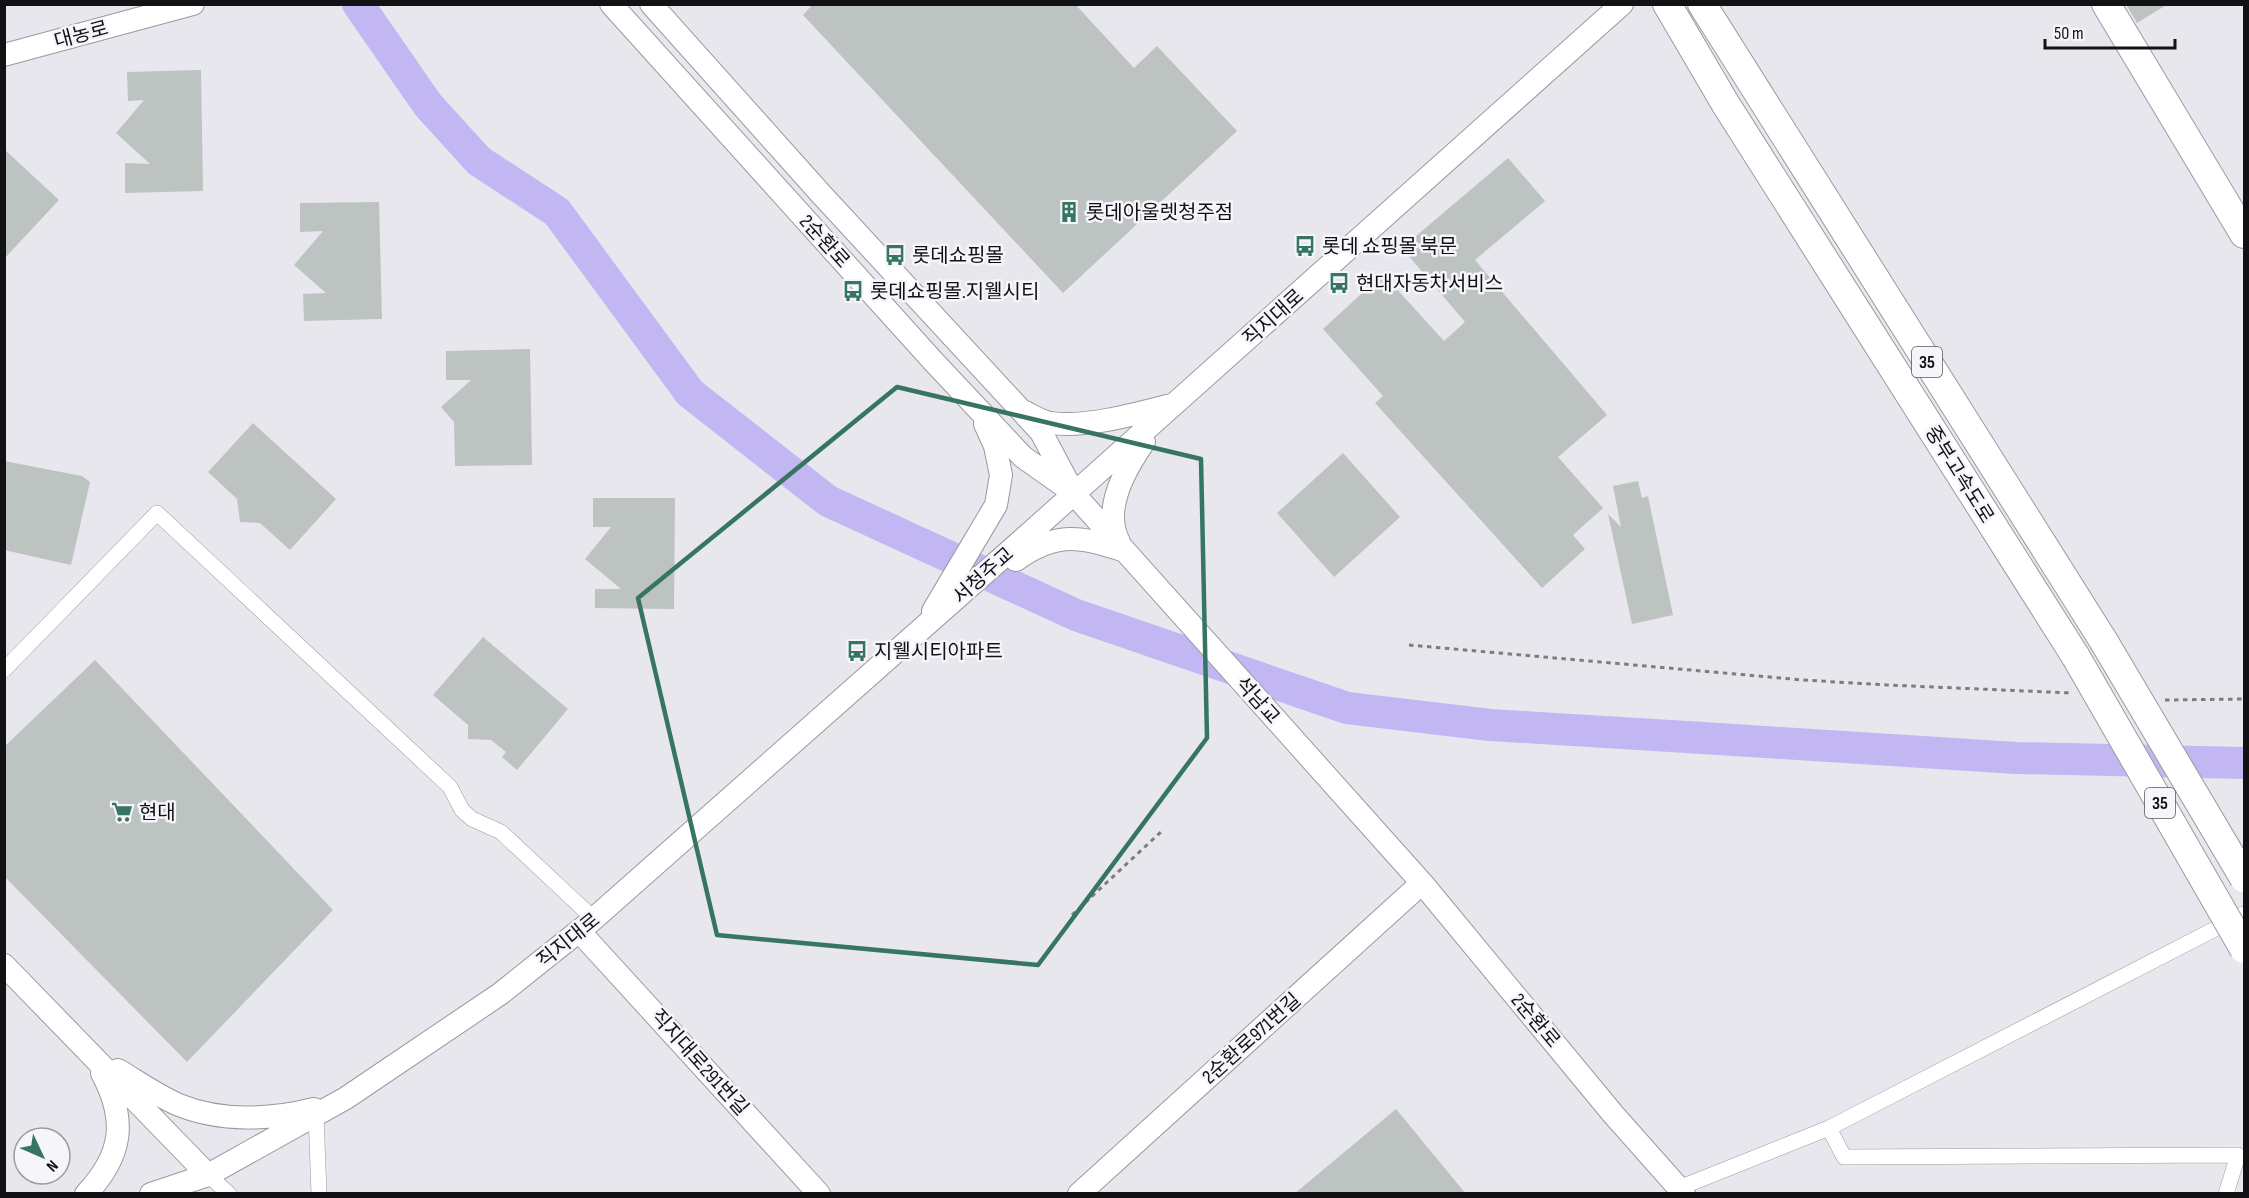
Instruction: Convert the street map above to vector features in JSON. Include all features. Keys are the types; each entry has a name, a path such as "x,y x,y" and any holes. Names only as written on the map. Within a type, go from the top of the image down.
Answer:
{"highway":[{"name":"중부고속도로","path":"1666,4 1725,103 2076,657 2244,949"},
{"name":"중부고속도로","path":"1702,4 2103,640 2244,878"},
{"path":"2106,4 2244,234"}],"street":[{"name":"대농로","path":"4,55 193,4"},
{"name":"2순환로","path":"609,4 977,409 1023,457 1074,494 1126,553"},
{"name":"2순환로","path":"651,4 821,194 1041,432 1074,494"},
{"name":"직지대로","path":"1031,541 1074,494 1611,8"},
{"path":"1021,410 1051,423 1077,422 1131,416 1175,404"},
{"path":"1126,553 1118,540 1112,521 1120,487 1137,452 1175,404"},
{"path":"933,620 949,583 996,505 1001,475 995,446 977,409"},
{"path":"4,670 157,513 450,787 462,810 472,819 501,832 587,925"},
{"path":"1031,541 1067,539 1102,543 1126,553"},
{"name":"서청주교","path":"933,620 1031,541"},
{"name":"석남교","path":"1126,553 1388,845"},
{"name":"직지대로","path":"151,1194 208,1175 346,1098 500,994 587,925 933,620"},
{"name":"2순환로","path":"1388,845 1613,1114 1682,1191"},
{"name":"2순환로971번길","path":"1079,1194 1422,883"},
{"path":"1682,1191 1829,1128 2244,914"},
{"name":"직지대로291번길","path":"587,925 819,1194"},
{"path":"4,965 229,1194"},
{"path":"93,1056 180,1106 224,1116 264,1117 307,1111 346,1098"},
{"path":"86,1194 109,1163 119,1134 113,1097 93,1056"},
{"path":"316,1115 319,1194"},
{"path":"1829,1128 1844,1157 2238,1155 2226,1194"}],"path":[{"path":"1409,645 1803,680 2082,694"},
{"path":"2163,699 2244,699"},
{"path":"1072,915 1164,829"}],"highlighted area":[{"path":"897,387 1201,459 1207,738 1038,965 717,935 638,598"}],"building":[{"name":"롯데아울렛청주점","path":"813,4 1075,4 1134,68 1157,46 1237,131 1063,293 803,15"},
{"path":"2126,4 2168,4 2137,23"},
{"path":"201,70 203,191 125,193 125,163 150,164 116,133 144,100 128,101 127,72"},
{"path":"4,149 59,200 4,259"},
{"path":"1508,158 1545,201 1475,260 1607,415 1558,457 1603,508 1573,535 1585,549 1542,588 1375,403 1383,396 1323,329 1383,274 1444,341 1465,322 1402,248"},
{"path":"379,202 382,319 304,321 303,294 326,293 294,265 323,231 300,232 300,203"},
{"path":"530,349 532,465 455,466 454,422 441,407 471,380 446,380 446,351"},
{"path":"253,423 336,499 290,550 260,523 240,522 237,499 208,472"},
{"path":"1343,453 1400,517 1334,577 1277,513"},
{"path":"4,461 82,476 90,482 71,565 4,550"},
{"path":"1638,481 1642,498 1648,496 1673,615 1632,624 1608,514 1621,527 1613,486"},
{"path":"593,498 675,498 674,609 595,608 595,589 621,589 585,559 611,527 593,527"},
{"path":"483,637 568,709 517,770 502,757 506,752 491,740 468,739 468,725 433,695"},
{"name":"현대","path":"95,660 333,910 187,1062 4,876 4,747"},
{"path":"1396,1109 1466,1194 1294,1194"}],"waterway":[{"path":"358,4 428,105 479,161 557,212 690,393 828,501 1076,615 1347,708 1490,725 2016,758 2244,763"}],"place":[{"name":"롯데아울렛청주점","path":"1069,212"},
{"name":"롯데 쇼핑몰 북문","path":"1305,246"},
{"name":"롯데쇼핑몰","path":"895,255"},
{"name":"현대자동차서비스","path":"1339,283"},
{"name":"롯데쇼핑몰.지웰시티","path":"853,291"},
{"name":"지웰시티아파트","path":"857,651"},
{"name":"현대","path":"122,812"}]}
